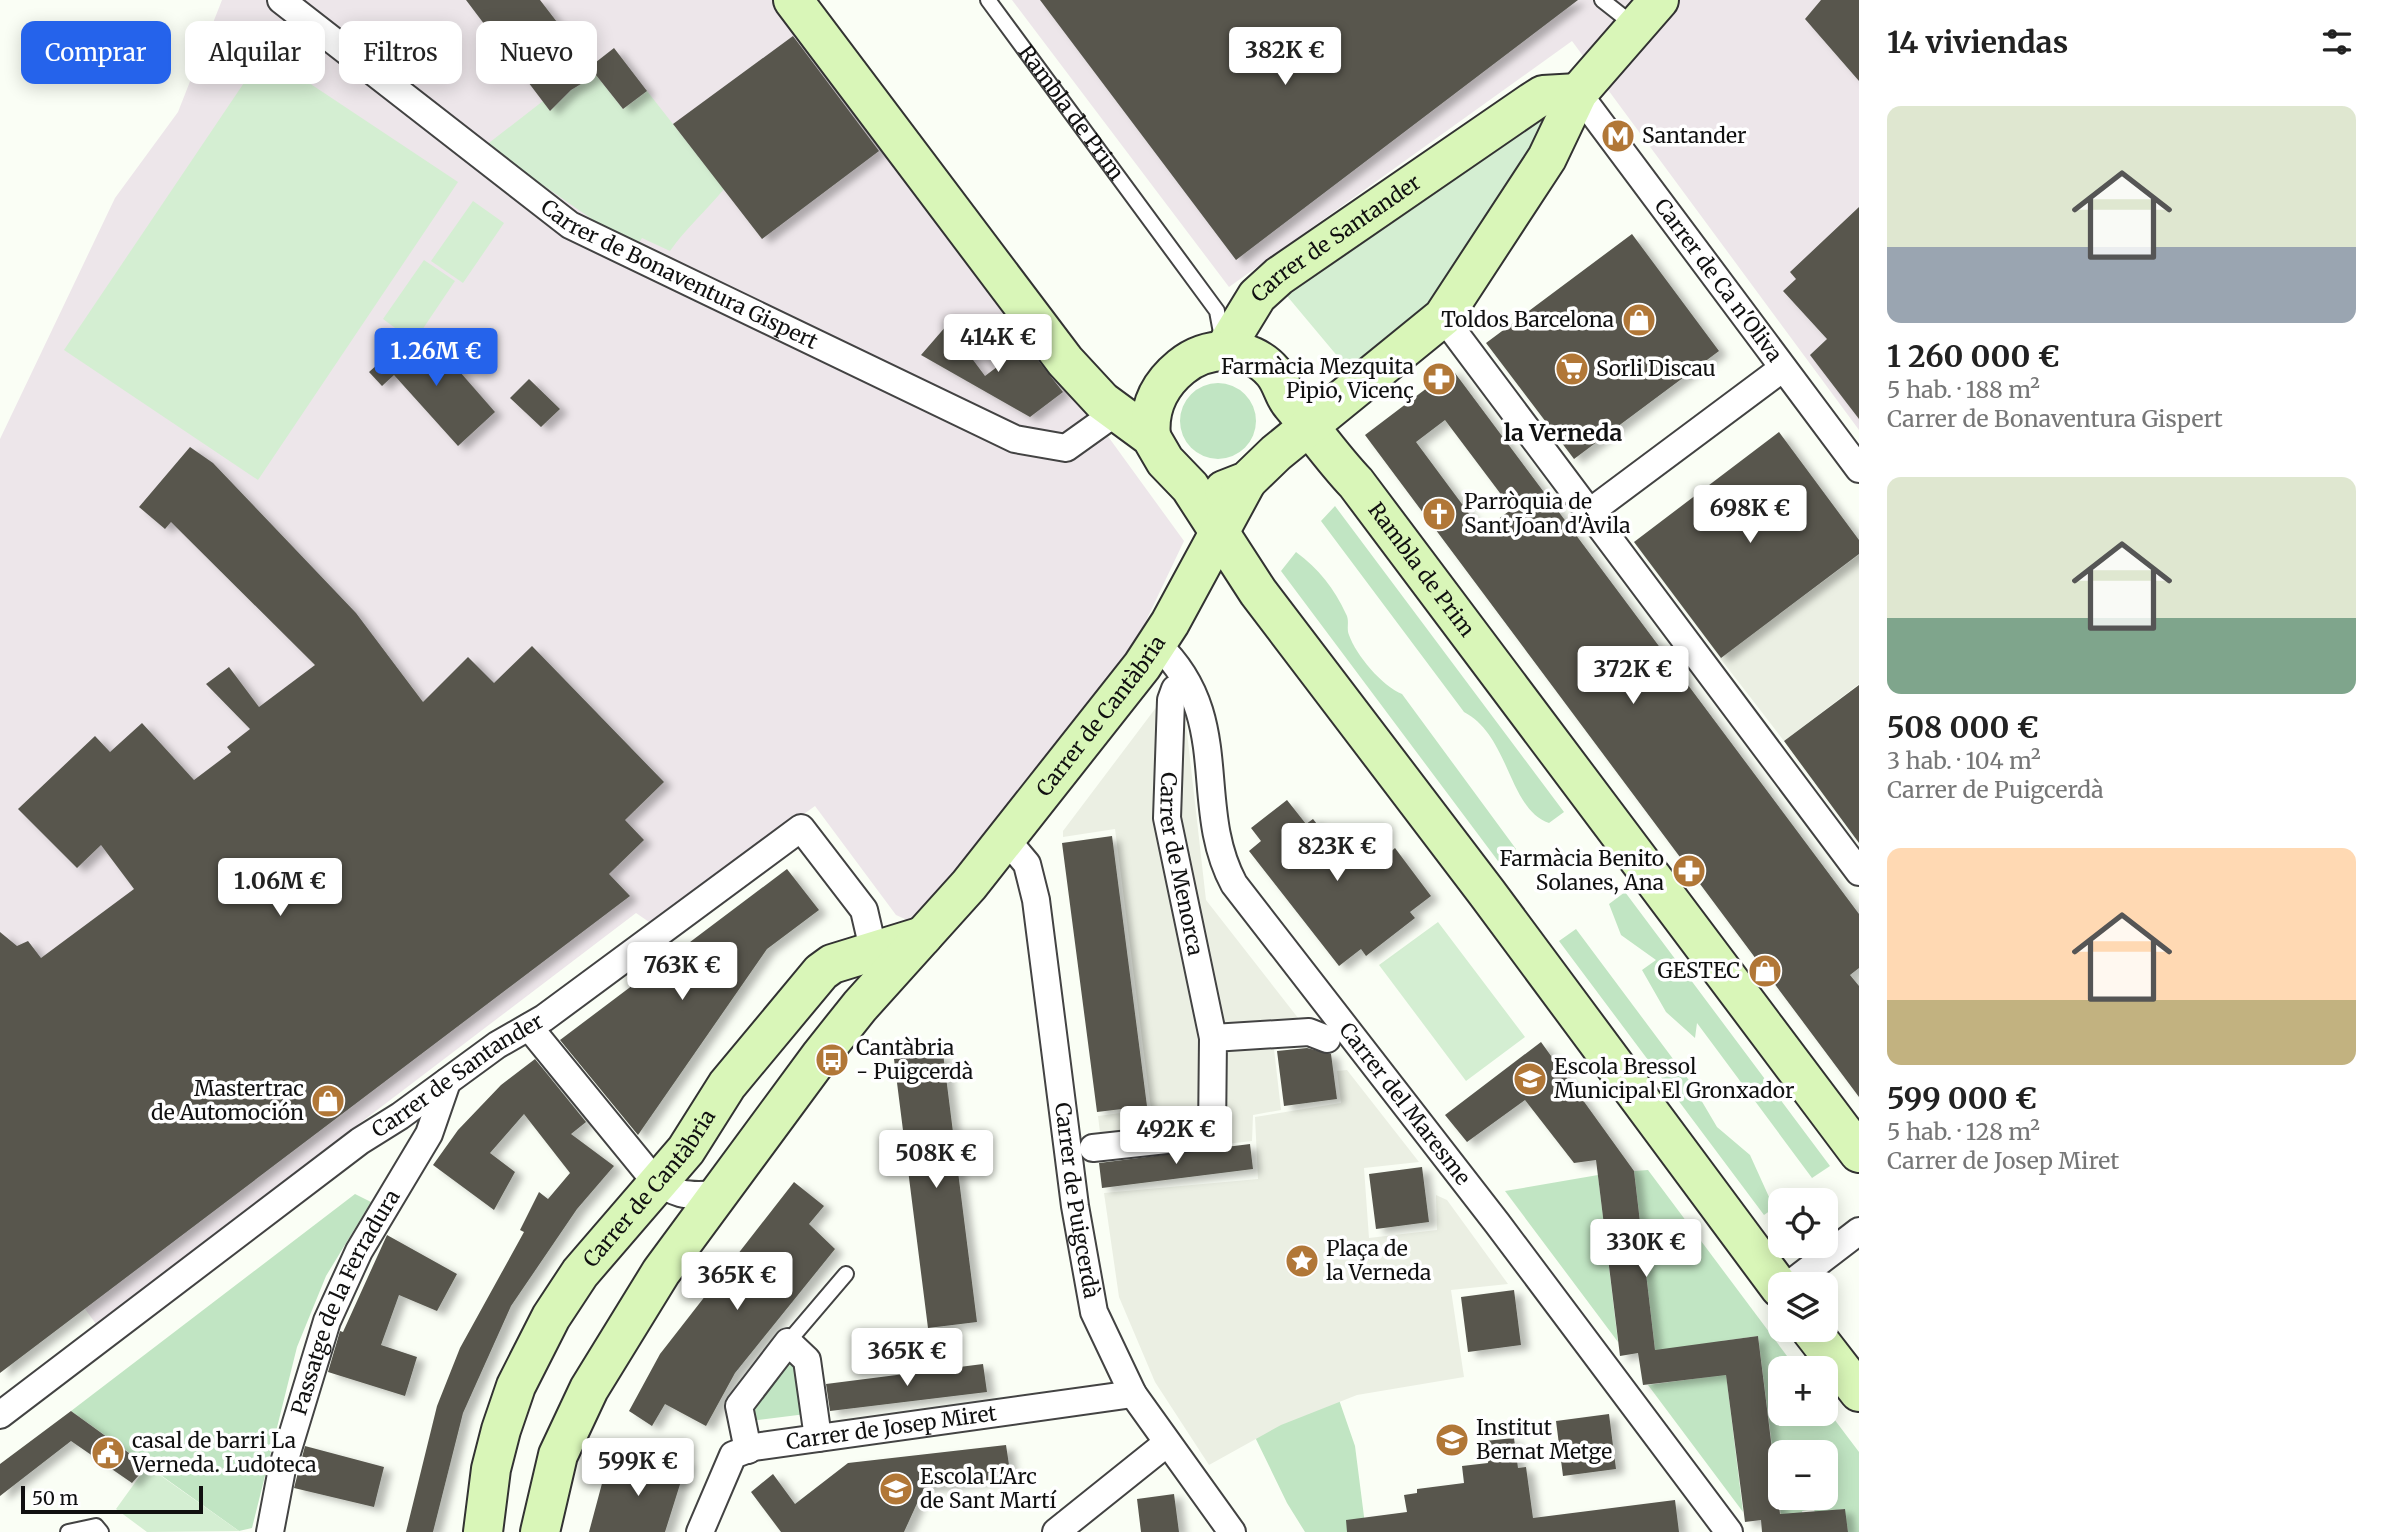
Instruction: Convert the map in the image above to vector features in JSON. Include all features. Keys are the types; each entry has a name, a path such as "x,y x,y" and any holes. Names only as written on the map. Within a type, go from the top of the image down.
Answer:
{"street":[{"name":"Carrer de Bonaventura Gispert","path":"281,0 570,225 1015,439 1066,448 1115,412"},
{"path":"793,0 1065,361 1115,412 1151,437 1165,461 1190,487 1258,592 1479,882 1768,1272"},
{"path":"1190,487 1215,492 1247,481 1276,453 1299,413 1443,317 1547,158 1578,93 1647,13"},
{"name":"Carrer de Santander","path":"1224,350 1257,296 1279,276 1544,95 1578,93"},
{"name":"Carrer de Ca n'Oliva","path":"1578,93 1859,469"},
{"path":"1443,317 1859,872"},
{"path":"1115,412 1160,389 1187,362 1224,350"},
{"name":"Rambla de Prim","path":"1224,350 1260,360 1282,384 1299,413 1859,1153"},
{"path":"1598,506 1783,368"},
{"path":"1151,437 1152,410 1160,389"},
{"name":"Carrer de Cantàbria","path":"540,1532 558,1455 589,1389 661,1272 716,1194 860,1006 928,934 1006,839 1157,644 1247,481"},
{"name":"Carrer del Maresme","path":"1157,644 1171,658 1198,701 1205,727 1220,851 1234,884 1497,1223 1728,1532"},
{"name":"Carrer de Menorca","path":"1093,1148 1212,1135 1213,1038 1167,818 1171,700 1175,689"},
{"name":"Carrer de Santander","path":"0,1415 360,1141 497,1045 529,1027 801,828 864,910 874,953"},
{"name":"Carrer de Puigcerdà","path":"1006,839 1027,864 1036,900 1075,1206 1094,1312 1133,1394 1232,1532"},
{"name":"Carrer de Cantàbria","path":"483,1532 491,1469 501,1430 538,1340 580,1273 686,1150 727,1085 808,985 832,964 928,934"},
{"path":"529,1027 635,1160 659,1183 671,1192 685,1197 716,1194"},
{"path":"1213,1038 1309,1032 1327,1039"},
{"name":"Passatge de la Ferradura","path":"270,1532 282,1469 327,1321 359,1251 429,1134 447,1082"},
{"path":"1806,1272 1859,1231"},
{"path":"700,1532 733,1455 748,1450 739,1406 788,1342 807,1360 818,1438"},
{"path":"1820,1342 1859,1392"},
{"name":"Carrer de Josep Miret","path":"748,1450 1133,1394"},
{"path":"1056,1532 1167,1443"}],"lane":[{"name":"Rambla de Prim","path":"988,0 1217,312 1224,350"},
{"path":"1602,0 1647,13"},
{"path":"788,1342 846,1274"},
{"path":"68,1532 96,1526 101,1532"}],"shaded area":[{"path":"222,0 791,0 1184,541 1144,625 1114,672 950,894 907,920 896,915 815,806 652,924 636,913 96,1324 0,1193 0,439 115,198 178,112 189,84 325,84 325,21 214,21"},
{"path":"1012,0 1859,0 1859,430 1572,41 1229,287"},
{"path":"1859,555 1859,684 1784,741 1720,658"},
{"path":"1164,697 1184,706 1206,900 1309,1032 1326,1043 1274,1049 1281,1110 1253,1115 1252,1141 1103,1158 1098,1116 1151,1109 1115,829 1063,837 1063,831"},
{"name":"Plaça de la Verneda","path":"1347,1070 1419,1162 1364,1168 1369,1238 1437,1230 1436,1195 1447,1200 1508,1284 1451,1290 1464,1377 1357,1395 1281,1425 1209,1465 1155,1382 1119,1297 1104,1193 1258,1179 1255,1117 1341,1103 1337,1071"}],"green space":[{"path":"597,76 623,109 647,91 724,189 670,251 642,238 635,249 537,181 531,183 485,146 543,101 550,111 581,84 597,84"},
{"path":"243,84 311,84 458,182 258,480 64,350"},
{"path":"1545,109 1556,113 1430,308 1354,376 1282,290"},
{"path":"473,201 504,223 463,283 431,261"},
{"path":"424,260 455,281 414,342 383,319"},
{"path":"1218,383 1232,386 1245,394 1253,407 1256,421 1253,435 1245,448 1232,456 1218,459 1204,456 1191,448 1183,435 1180,421 1183,407 1191,394 1204,386"},
{"path":"1335,506 1564,812 1549,823 1535,815 1525,803 1491,738 1479,723 1464,712 1321,521"},
{"path":"1296,552 1319,572 1336,596 1347,617 1352,643 1364,660 1378,677 1402,694 1516,849 1498,861 1281,571"},
{"path":"1625,892 1830,1166 1812,1178 1697,1023 1695,1038 1666,1012 1642,970 1656,960 1621,935 1609,904"},
{"path":"1438,922 1525,1037 1466,1081 1379,965"},
{"path":"1576,929 1691,1083 1717,1127 1750,1155 1768,1195 1768,1212 1764,1215 1559,941"},
{"path":"1648,1170 1768,1331 1768,1342 1777,1342 1787,1356 1768,1356 1768,1414 1758,1336 1722,1341 1743,1512 1648,1385 1714,1376 1655,1350 1634,1171"},
{"path":"1598,1176 1618,1342 1505,1191"},
{"path":"355,1194 371,1202 326,1276 297,1347 252,1528 239,1531 71,1411"},
{"path":"785,1357 799,1357 806,1414 750,1421 750,1404"},
{"path":"1337,1394 1355,1446 1366,1532 1305,1532 1287,1503 1253,1433"},
{"path":"1838,1424 1859,1452 1859,1532 1848,1532 1844,1509 1838,1510 1838,1440 1771,1440 1770,1426"},
{"path":"147,1466 239,1531 147,1532 116,1509"},
{"path":"1780,1510 1808,1510 1802,1511 1803,1516 1781,1516"},
{"path":"1814,1510 1837,1510 1815,1513"}],"building":[{"path":"466,0 540,0 556,21 482,21"},
{"path":"1040,0 1578,0 1236,260"},
{"path":"1821,0 1859,0 1859,81 1805,19"},
{"path":"793,36 879,151 762,239 673,124"},
{"path":"614,48 647,91 623,109 597,76 597,61"},
{"path":"530,84 581,84 571,90 550,111"},
{"path":"1859,207 1859,419 1810,355 1827,339 1783,291 1796,279 1790,272"},
{"path":"1632,234 1719,351 1574,459 1486,343"},
{"path":"947,325 985,376 1026,345 1063,392 1030,417 921,355"},
{"path":"406,339 418,352 432,340 495,412 458,446 394,375 382,386 369,372"},
{"path":"1452,369 1859,914 1859,968 1850,975 1859,986 1859,1097 1365,435","holes":["1445,420 1512,509 1482,531 1416,442"]},
{"path":"529,379 560,409 541,427 510,398"},
{"path":"1779,432 1859,540 1859,554 1721,658 1634,542"},
{"path":"190,447 213,463 356,613 423,702 468,657 494,683 532,646 664,782 625,820 644,840 609,874 630,896 0,1373 0,932 17,946 28,941 41,958 134,889 101,845 77,868 18,809 95,736 110,752 142,723 194,780 231,752 227,747 250,729 206,684 229,667 259,707 315,665 171,522 165,529 139,507"},
{"path":"1859,685 1859,843 1784,741"},
{"path":"1287,800 1306,824 1313,819 1329,839 1346,826 1364,849 1374,841 1386,856 1395,848 1431,896 1410,912 1415,918 1366,956 1361,949 1339,966 1249,851 1261,841 1251,828"},
{"path":"1112,836 1147,1106 1097,1112 1062,843"},
{"path":"787,869 819,910 767,949 638,1135 560,1040"},
{"path":"1541,1042 1634,1171 1655,1350 1758,1336 1771,1440 1768,1440 1768,1510 1780,1510 1780,1514 1845,1509 1848,1532 1762,1532 1761,1520 1745,1522 1726,1375 1643,1385 1638,1353 1620,1356 1596,1160 1574,1163 1525,1100 1467,1142 1445,1115"},
{"path":"1307,1048 1331,1054 1337,1099 1284,1106 1277,1051"},
{"path":"943,1053 977,1322 928,1328 894,1059"},
{"path":"535,1059 586,1122 571,1134 614,1166 577,1209 511,1306 463,1413 433,1532 406,1532 437,1406 460,1348 524,1232 520,1230 539,1192 548,1199 570,1173 524,1114 490,1153 515,1172 494,1210 433,1165 458,1130 501,1085"},
{"path":"1250,1144 1253,1169 1102,1188 1099,1163"},
{"path":"1422,1167 1429,1222 1376,1229 1369,1174"},
{"path":"794,1182 824,1206 809,1224 835,1249 735,1373 706,1426 665,1404 652,1426 629,1411 660,1354"},
{"path":"387,1235 457,1274 437,1311 399,1295 381,1345 417,1357 405,1396 328,1372 340,1331 343,1332"},
{"path":"1514,1290 1521,1345 1468,1352 1461,1297"},
{"path":"983,1364 987,1392 830,1411 826,1384"},
{"name":"casal de barri La Verneda. Ludoteca","path":"71,1411 147,1466 132,1483 71,1441 0,1496 0,1464"},
{"path":"1609,1414 1616,1469 1563,1476 1556,1421"},
{"path":"1514,1438 1518,1468 1526,1467 1533,1518 1675,1500 1679,1532 1347,1532 1346,1520 1407,1512 1404,1495 1417,1493 1417,1489 1464,1483 1462,1466 1488,1463 1485,1441"},
{"path":"1006,1445 1011,1478 924,1488 904,1532 781,1532 751,1492 773,1474 795,1504 848,1463"},
{"path":"305,1446 384,1467 374,1507 294,1488"},
{"path":"660,1453 687,1462 665,1532 589,1532 608,1461 653,1476"},
{"path":"1174,1494 1179,1532 1141,1532 1137,1499"}],"place":[{"name":"Santander","path":"1618,136"},
{"name":"Toldos Barcelona","path":"1639,320"},
{"name":"Sorli Discau","path":"1572,369"},
{"name":"Farmàcia Mezquita Pipio, Vicenç","path":"1439,379"},
{"name":"Parròquia de Sant Joan d'Àvila","path":"1439,514"},
{"name":"Farmàcia Benito Solanes, Ana","path":"1689,871"},
{"name":"GESTEC","path":"1765,971"},
{"name":"Cantàbria - Puigcerdà","path":"832,1060"},
{"name":"Escola Bressol Municipal El Gronxador","path":"1530,1079"},
{"name":"Mastertrac de Automoción","path":"328,1101"},
{"name":"Plaça de la Verneda","path":"1302,1261"},
{"name":"Institut Bernat Metge","path":"1452,1440"},
{"name":"casal de barri La Verneda. Ludoteca","path":"108,1453"},
{"name":"Escola L'Arc de Sant Martí","path":"896,1489"}],"district":[{"name":"la Verneda","path":"1563,433"}]}
